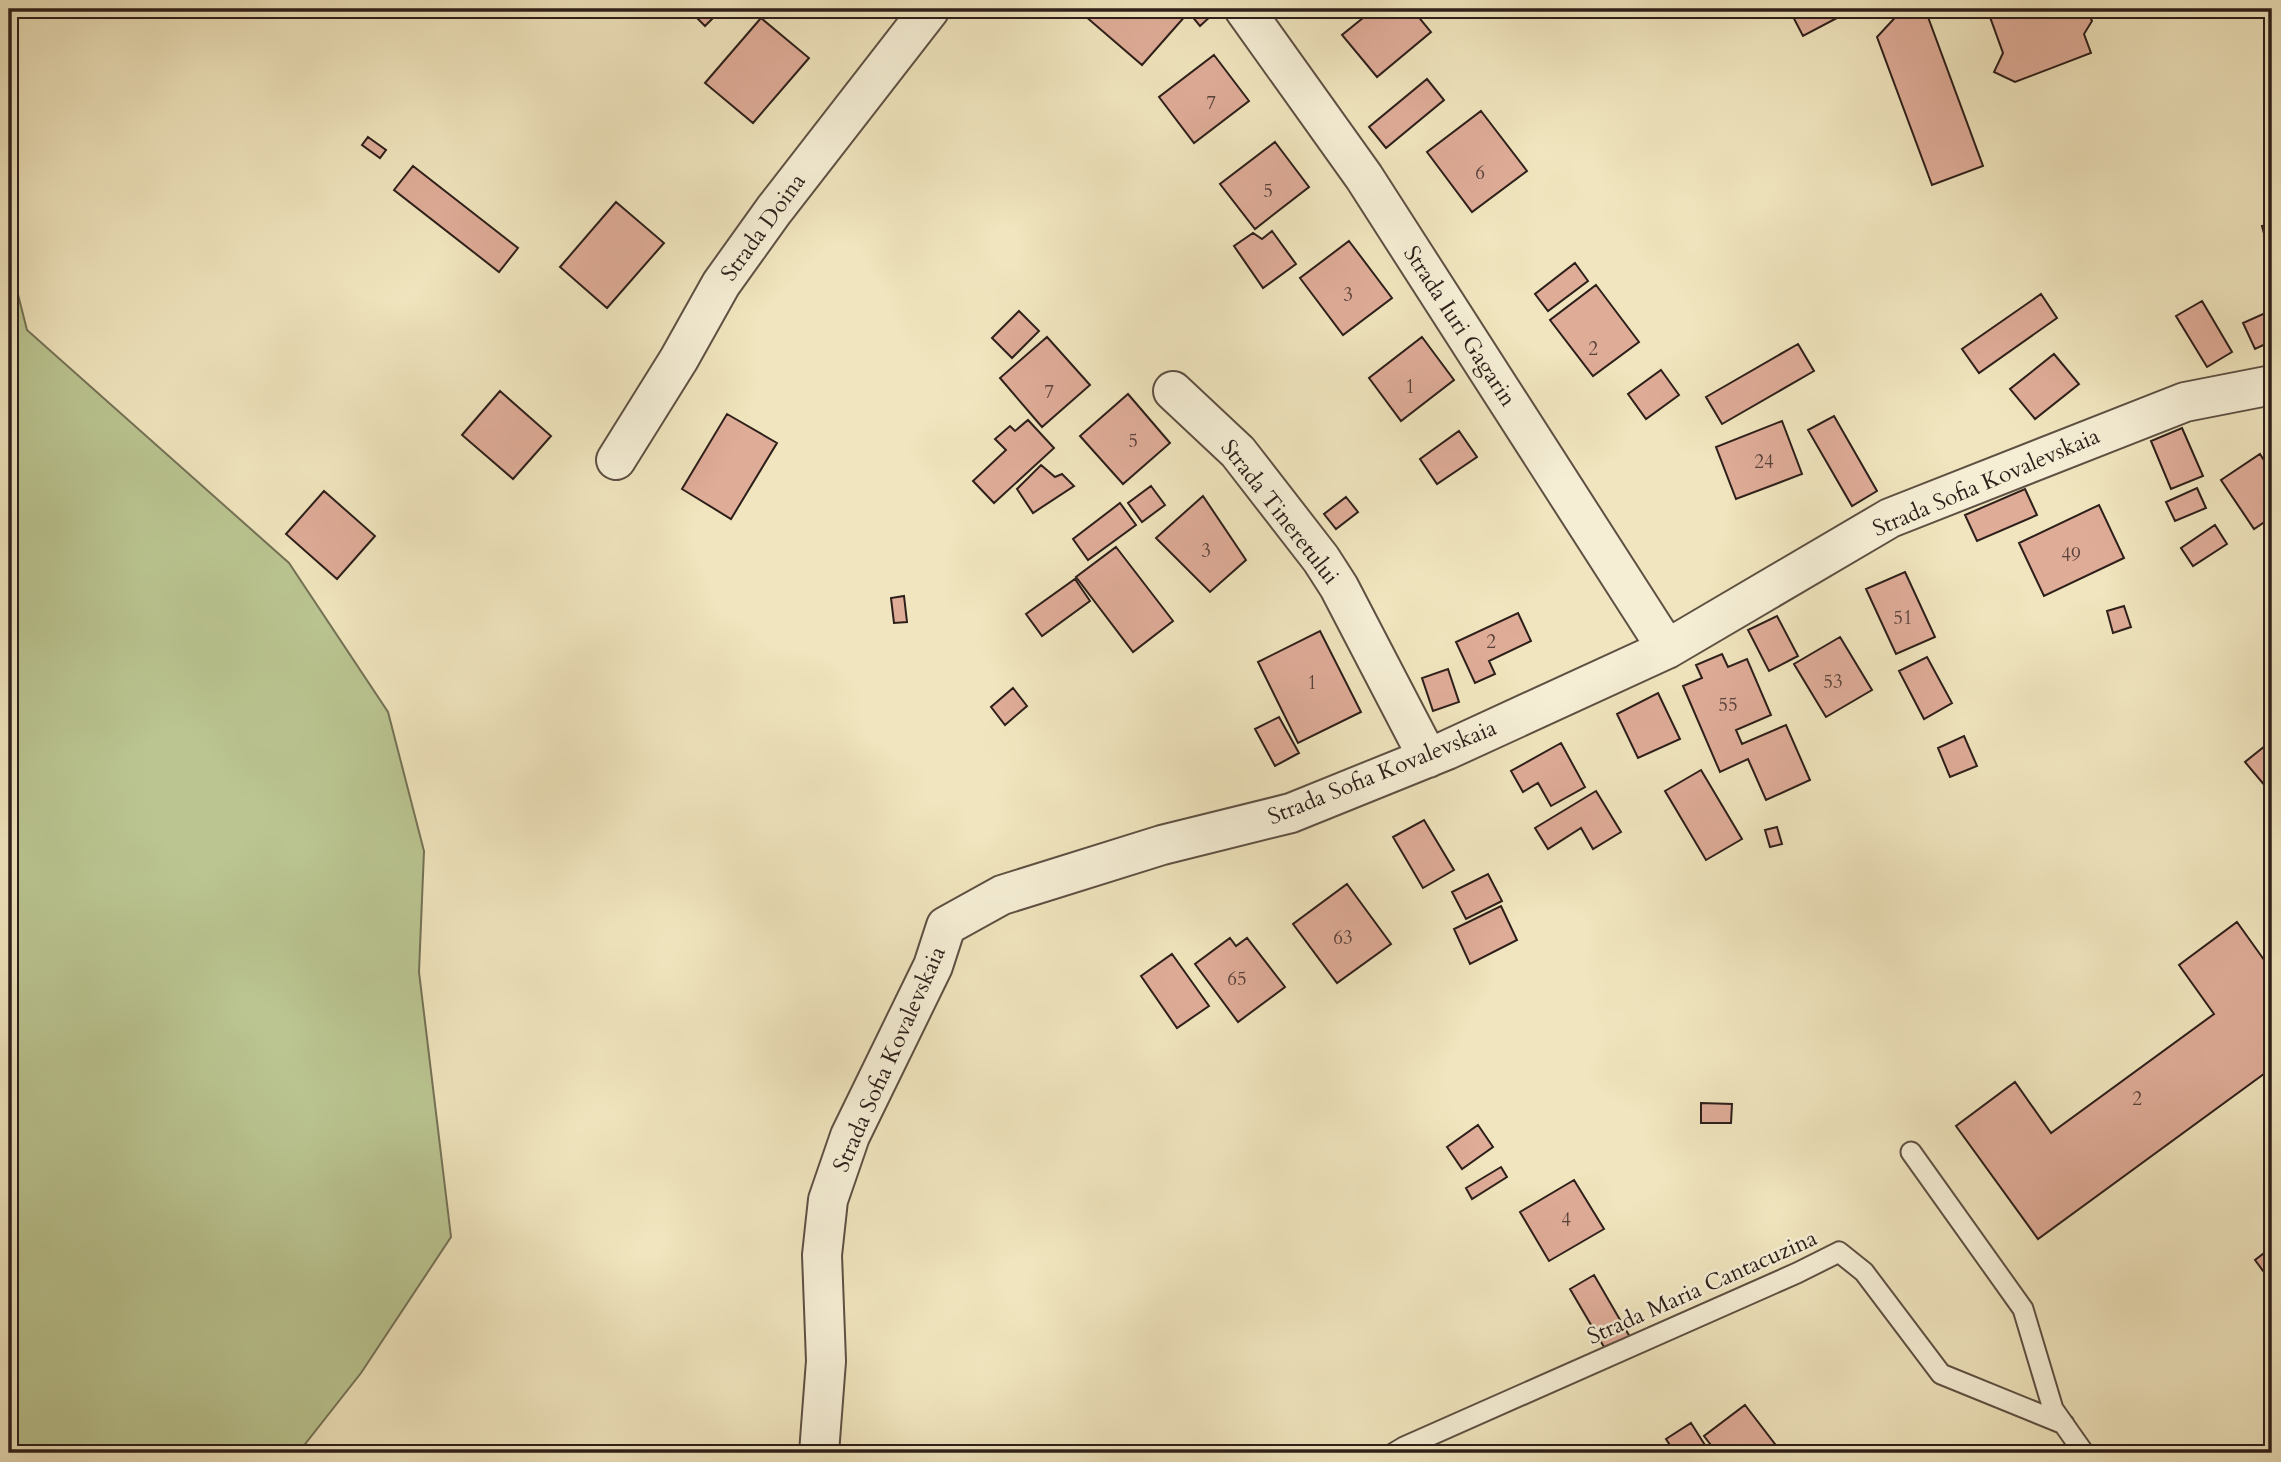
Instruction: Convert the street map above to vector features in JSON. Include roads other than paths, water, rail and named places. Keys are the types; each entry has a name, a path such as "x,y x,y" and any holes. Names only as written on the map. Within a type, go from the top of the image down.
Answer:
{"street":[{"name":"Strada Doina","path":"616,460 679,359 721,284 774,210 930,9"},
{"name":"Strada Iuri Gagarin","path":"1244,9 1364,177 1667,649"},
{"name":"Strada Sofia Kovalevskaia","path":"819,1453 826,1361 822,1255 828,1200 850,1136 933,966 946,926 1002,895 1162,845 1291,813 1428,758 1667,649 1890,518 2185,402 2272,385"},
{"name":"Strada Tineretului","path":"1173,391 1238,452 1321,559 1339,587 1428,758"}],"lane":[{"path":"1911,1152 2023,1309 2053,1409 2084,1453"},
{"name":"Strada Maria Cantacuzina","path":"1394,1453 1839,1252 1864,1272 1941,1374 2064,1424"}]}
